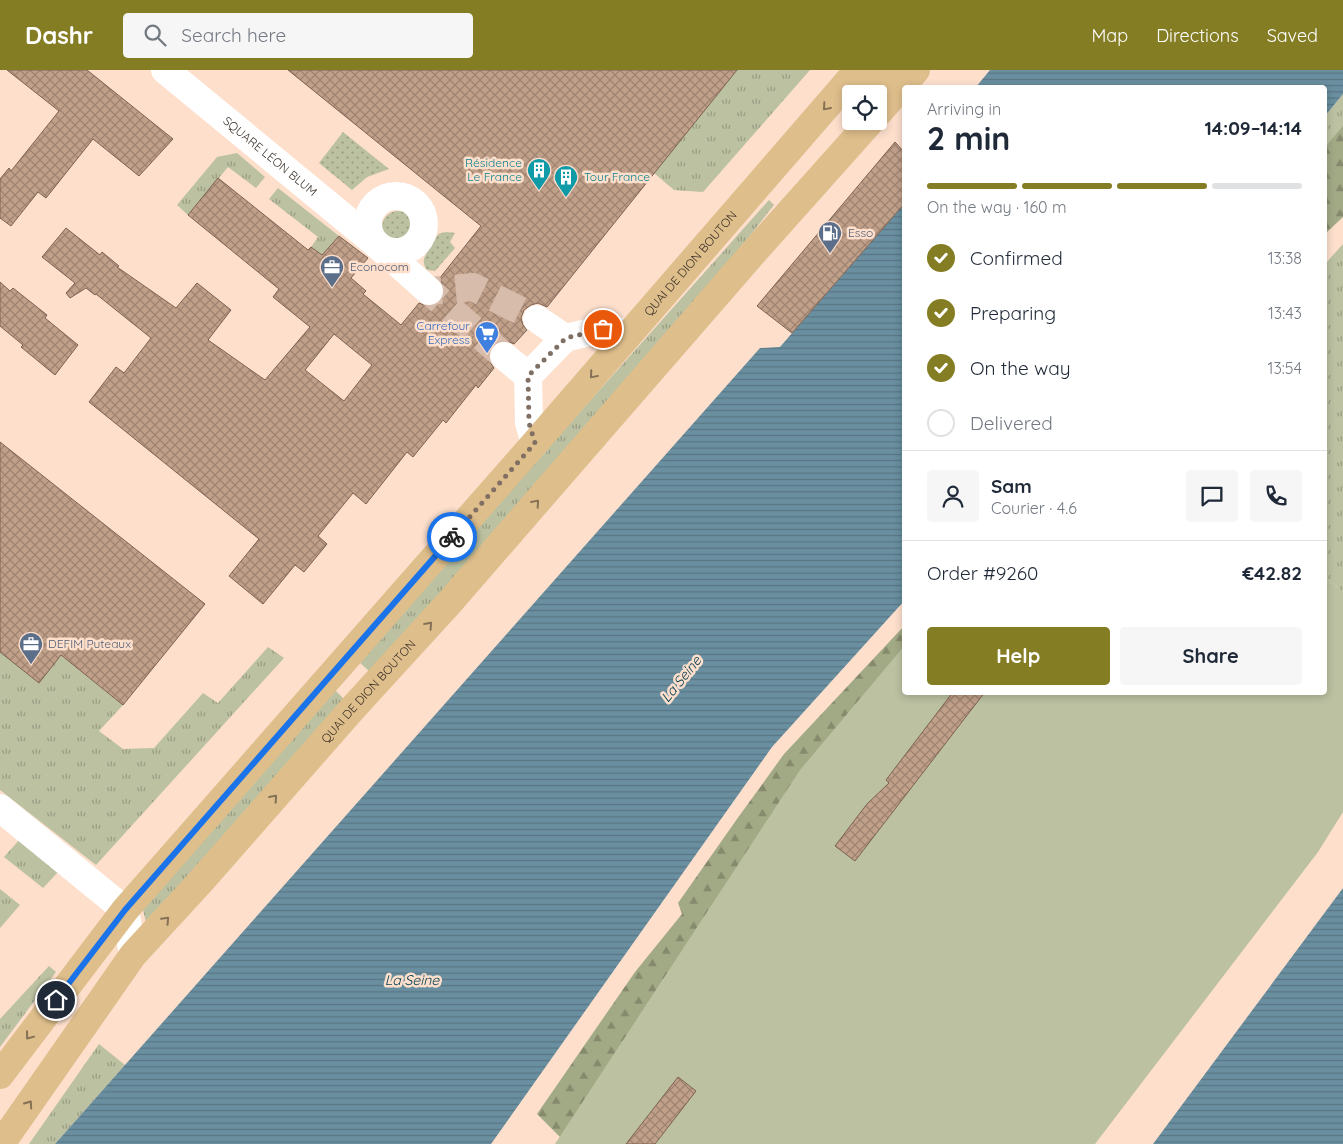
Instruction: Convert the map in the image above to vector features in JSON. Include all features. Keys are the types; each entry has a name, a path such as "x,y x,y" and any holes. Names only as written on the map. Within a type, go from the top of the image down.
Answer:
{"main road":[{"name":"QUAI DE DION BOUTON","path":"0,1075 125,910 535,443 858,70"},
{"path":"876,85 888,70"},
{"path":"903,85 916,70"},
{"path":"887,103 902,86"},
{"name":"QUAI DE DION BOUTON","path":"753,253 799,177 842,125"},
{"name":"QUAI DE DION BOUTON","path":"1,1144 133,955 202,880 358,702 449,603 862,130"}],"street":[{"name":"SQUARE LÉON BLUM","path":"165,70 375,243 429,291"},
{"path":"537,319 566,338"},
{"path":"535,443 529,423 528,376 566,338 603,329 630,333"},
{"path":"504,356 528,376"},
{"path":"0,808 125,910 133,955"}],"green space":[{"path":"737,70 810,70 703,192 674,190 654,173"},
{"path":"1343,94 1343,216 1327,205 1327,114"},
{"path":"1343,126 1343,217 1327,232 1327,145"},
{"path":"343,132 389,169 367,177 352,190 319,163"},
{"path":"237,153 265,177 256,188 228,167 188,215 177,205 217,157"},
{"path":"278,188 339,236 322,255 311,247 318,237 269,199"},
{"path":"769,200 774,205 692,310 370,672 358,661"},
{"path":"398,211 404,212 409,216 413,221 413,233 409,238 404,242 398,243 392,242 387,238 383,233 382,227 383,221 387,216 392,212"},
{"path":"447,232 455,233 450,242 455,248 435,271 427,270 424,262 426,254 438,235"},
{"path":"1343,244 1343,592 1327,579 1327,262"},
{"path":"1327,579 1343,592 1343,812 1318,852 1095,1144 555,1144 800,770 902,649 902,695 1327,695"},
{"path":"902,628 903,695 562,1139 537,1114 635,972 682,914 678,903 784,754"},
{"path":"268,647 284,658 96,865 0,790 0,652 39,683 61,655 123,705 99,731 123,749 154,748 203,693 218,703"},
{"path":"333,688 345,700 146,922 142,906"},
{"path":"21,838 59,871 43,888 4,857"},
{"path":"0,889 20,905 0,928"},
{"path":"49,966 56,972 0,1047 0,1019"},
{"path":"99,1044 125,1065 55,1144 29,1144"}],"water":[{"path":"990,70 1343,70 1343,94 1327,114 1327,85 978,85"},
{"name":"La Seine","path":"902,206 902,603 772,747 491,1144 55,1144 760,348 780,347"},
{"path":"1343,888 1343,1144 1153,1144"}],"building":[{"path":"7,70 87,70 173,139 139,176 93,139 46,198 38,192 11,226 0,218 0,179 9,168 11,171 59,111"},
{"path":"288,70 737,70 547,307 538,303 524,310 521,318 527,330 514,344 507,341 499,341 492,346 489,353 489,361 494,368 478,388 476,385 446,423 443,420 413,457 407,452 366,504 353,493 318,536 327,544 304,572 295,565 263,604 229,576 259,539 89,402 116,367 124,373 151,338 86,288 70,298 66,293 75,283 42,257 66,228 100,255 102,252 119,266 117,267 176,308 197,283 231,310 208,340 265,380 310,327 273,297 279,289 188,215 218,178 308,250 311,247 322,255 339,236 368,258 351,278 366,291 363,294 401,325 419,303 433,306 440,302 444,295 444,287 439,279 481,226","holes":["334,334 372,365 344,401 305,370"]},
{"name":"Esso","path":"895,142 902,150 902,206 792,333 757,306"},
{"path":"0,282 10,291 13,288 47,315 45,318 78,345 55,375 21,347 23,345 0,326"},
{"path":"0,442 205,604 123,705 61,655 39,683 0,652"},
{"path":"951,695 983,695 855,861 835,846 867,804 889,783 886,780"},
{"path":"678,1077 696,1091 655,1144 626,1144"}],"tunnel":[{"path":"504,356 429,291 473,287 537,319"}],"way so far":[{"path":"452,537 535,443 529,423 528,376 566,338 603,329"}],"place":[{"name":"Résidence Le France","path":"539,191"},
{"name":"Tour France","path":"566,198"},
{"name":"Esso","path":"830,254"},
{"name":"Econocom","path":"332,288"},
{"name":"Carrefour Express","path":"487,354"},
{"name":"DEFIM Puteaux","path":"31,665"}],"route":[{"path":"56,1000 100,940 125,910 452,537"}]}
